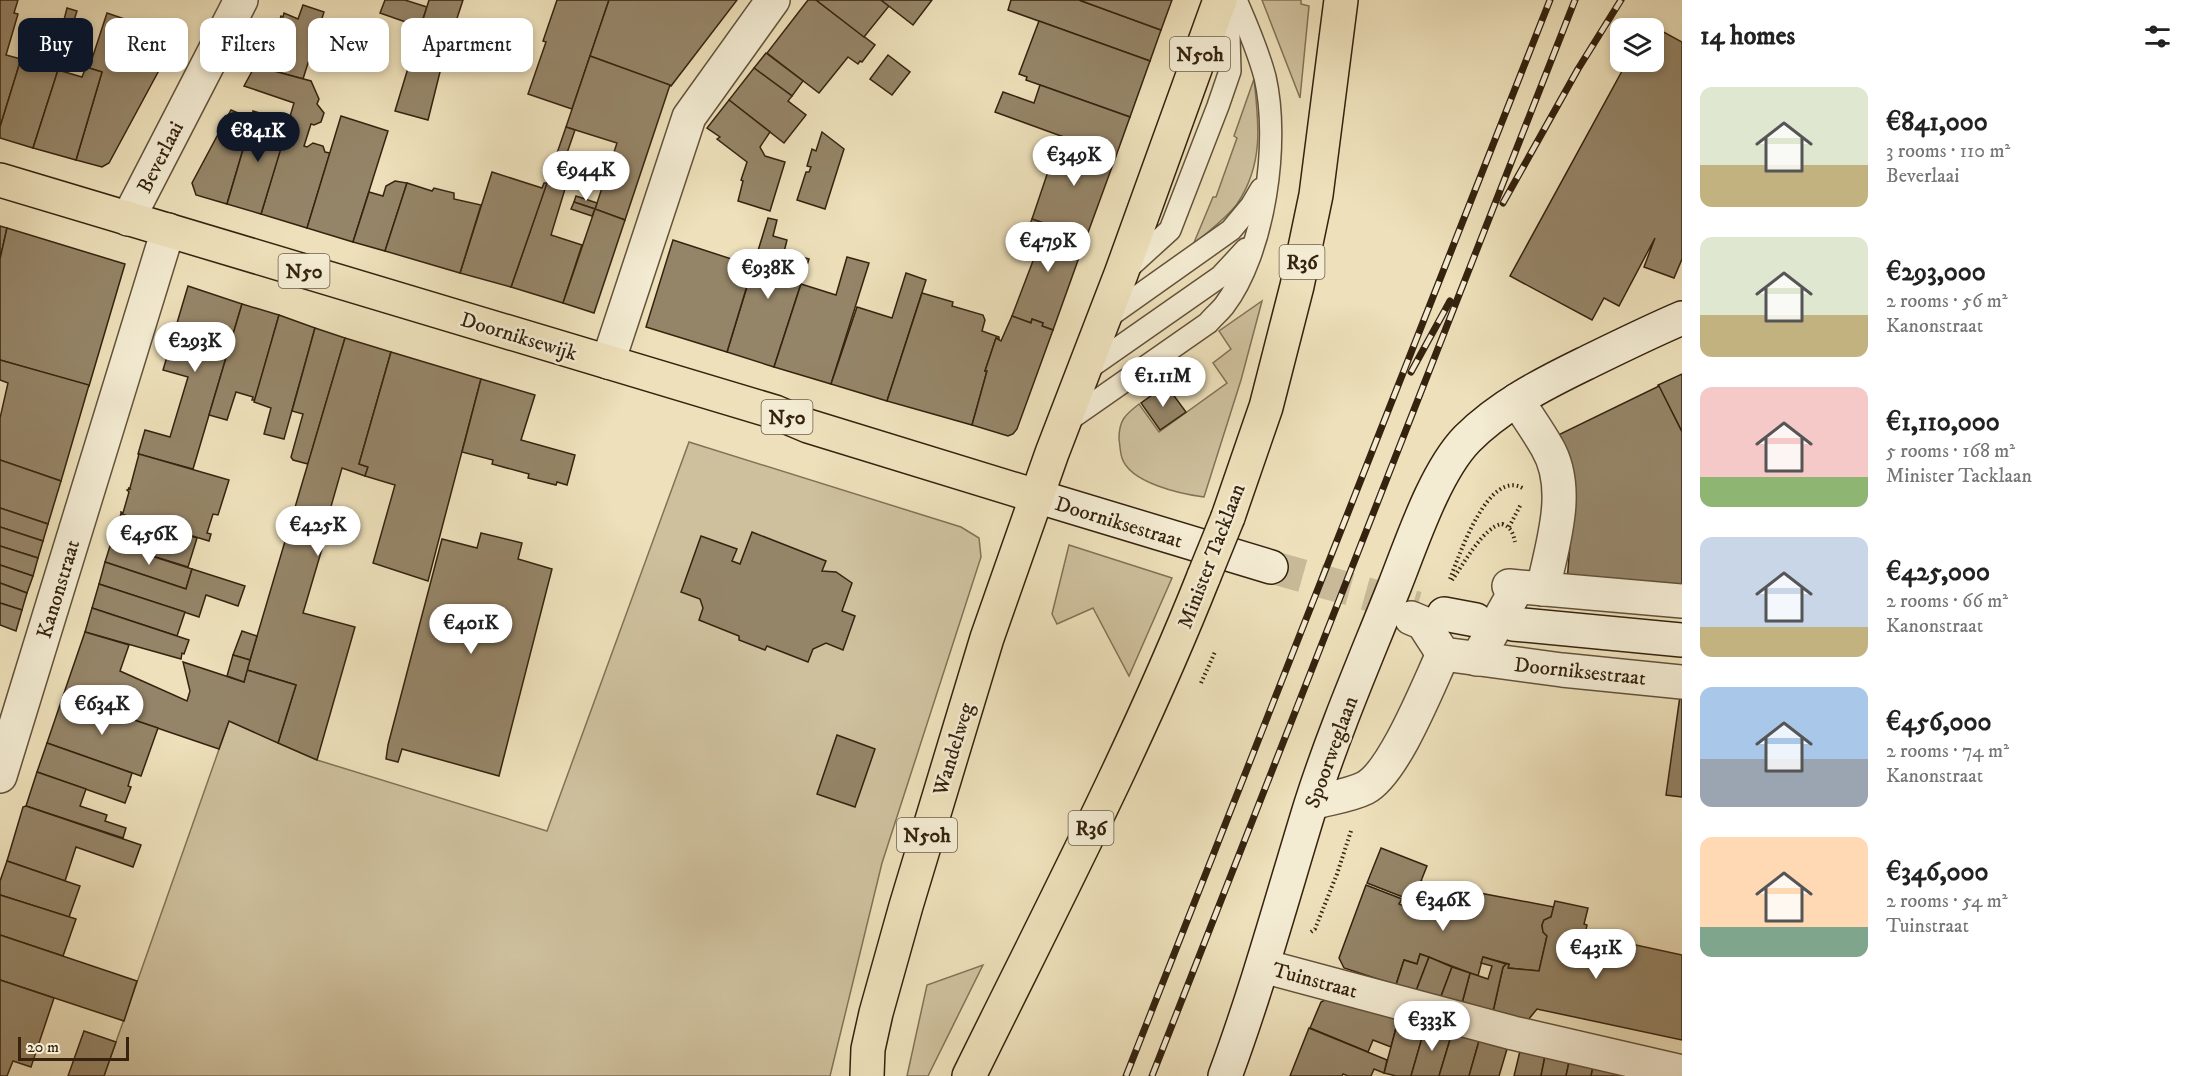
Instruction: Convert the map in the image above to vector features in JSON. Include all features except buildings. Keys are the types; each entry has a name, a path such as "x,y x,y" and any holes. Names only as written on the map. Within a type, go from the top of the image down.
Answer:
{"main road":[{"name":"N50h","path":"1036,496 1085,372 1220,0"},
{"name":"Minister Tacklaan","path":"969,1076 1131,747 1172,656 1228,517 1266,407 1297,286 1316,195 1341,0"},
{"name":"Doorniksewijk","path":"0,180 776,412 807,426 1036,496"},
{"name":"Wandelweg","path":"867,1076 871,1033 906,906 987,638 1036,496"}],"street":[{"name":"Beverlaai","path":"128,219 241,0"},
{"path":"608,362 689,117 772,0"},
{"name":"Kanonstraat","path":"0,776 168,230"},
{"name":"Spoorweglaan","path":"1225,1076 1263,966 1312,803 1337,729 1413,541 1449,462 1466,440 1491,418 1517,400 1643,334 1682,318"},
{"name":"Doorniksestraat","path":"1477,659 1523,587 1557,519 1559,483 1547,447 1517,400"},
{"name":"Doorniksestraat","path":"1036,496 1271,567"},
{"path":"1523,587 1682,601"},
{"path":"1445,601 1476,620"},
{"path":"1312,803 1364,788 1381,774 1395,755 1443,654 1423,623 1411,618"},
{"name":"Doorniksestraat","path":"1514,624 1682,640"},
{"name":"Doorniksestraat","path":"1443,654 1682,682"},
{"name":"Tuinstraat","path":"1263,966 1513,1033 1682,1072"}],"lane":[{"path":"1121,274 1170,230 1230,71 1228,0"},
{"path":"1063,424 1208,323 1224,307 1249,259 1268,177 1271,112 1265,78 1236,0"},
{"path":"1104,320 1231,230 1251,206 1268,177"},
{"path":"1085,372 1221,276 1241,256 1257,232"}],"path":[{"path":"1445,601 1461,550 1485,504 1493,494 1509,485 1520,486 1528,493"},
{"path":"1509,527 1523,501"},
{"path":"1445,601 1486,533 1498,524 1509,527 1513,533 1515,546"}],"shaded area":[{"path":"1262,0 1301,0 1301,4 1309,6 1300,98"},
{"path":"1254,79 1258,143 1252,174 1233,210 1193,245 1213,197 1216,197 1237,138 1234,136"},
{"path":"1262,301 1241,380 1204,497 1145,481 1127,467 1122,458 1119,432 1124,418 1139,404 1159,432 1227,383 1213,363 1231,349 1219,331"},
{"path":"689,442 961,527 979,538 981,557 882,863 830,1076 104,1076 229,721 317,760 547,831"},
{"path":"1069,545 1172,578 1129,676 1093,608 1057,624 1052,614"},
{"path":"983,965 928,1076 907,1076 927,985"}],"tunnel":[{"path":"1271,567 1417,608"}],"railway":[{"path":"1126,1076 1550,0"},
{"path":"1152,1076 1575,0"},
{"path":"1503,203 1578,69 1621,0"},
{"path":"1411,372 1450,301"}]}
